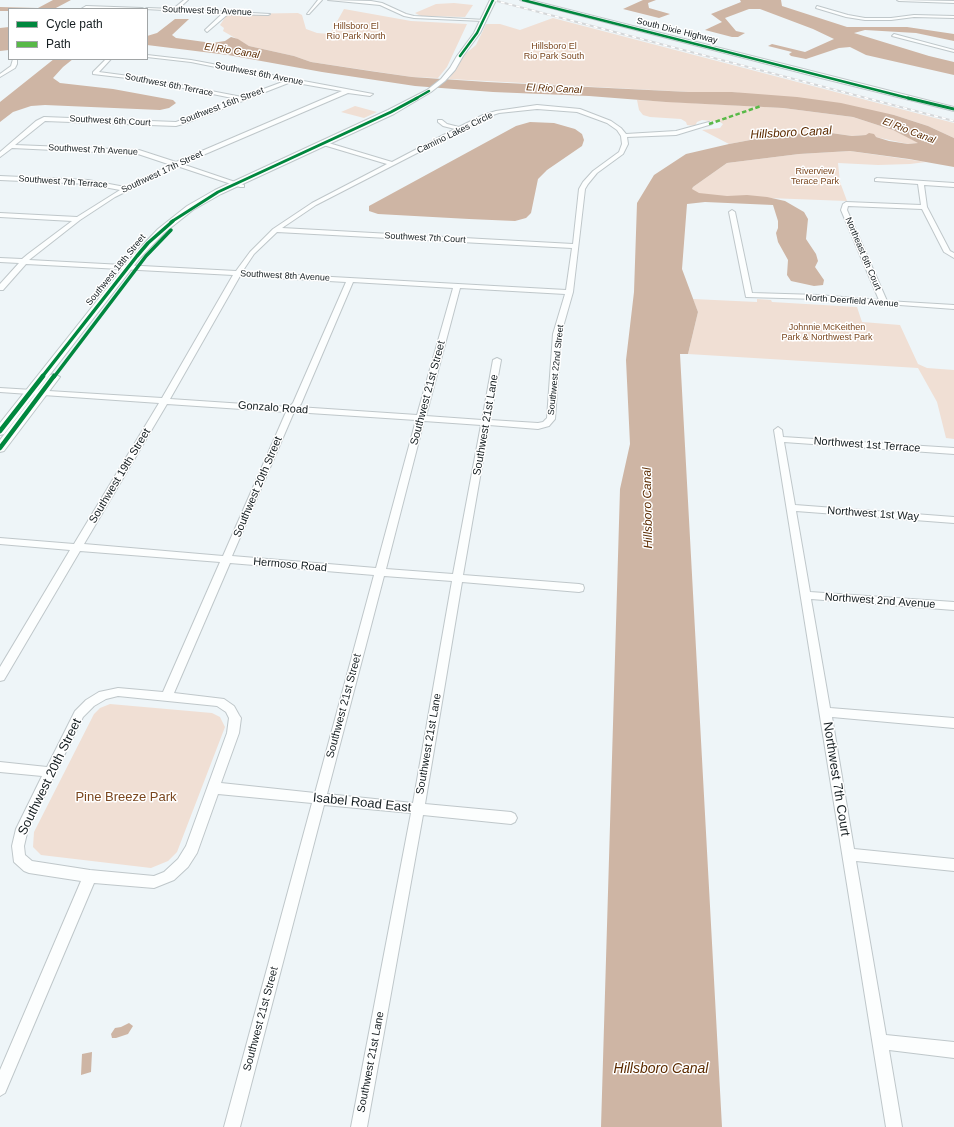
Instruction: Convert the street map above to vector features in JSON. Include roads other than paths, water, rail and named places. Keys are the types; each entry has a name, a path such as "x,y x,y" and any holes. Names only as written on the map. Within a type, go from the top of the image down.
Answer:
{"main road":[{"name":"Southwest 18th Street","path":"479,21 492,0"},
{"name":"South Dixie Highway","path":"523,0 954,112"},
{"name":"Southwest 18th Street","path":"0,431 30,392 133,267 183,221 239,185 325,144 379,121 391,112 429,91 448,75 477,34 479,13"},
{"name":"South Dixie Highway","path":"827,78 954,109"},
{"name":"Southwest 18th Street","path":"0,448 42,393 133,267"}],"street":[{"path":"174,10 186,0"},
{"path":"308,13 320,0"},
{"path":"330,0 371,2 412,19 479,21"},
{"path":"899,0 946,5 954,2"},
{"path":"817,7 847,16 865,19 883,20 914,16 954,16"},
{"name":"Southwest 5th Avenue","path":"148,9 268,14"},
{"path":"152,13 156,9"},
{"path":"951,11 954,16"},
{"path":"207,30 227,12"},
{"path":"397,14 419,18 479,21"},
{"path":"894,35 954,51"},
{"name":"Southwest 6th Avenue","path":"148,56 191,61 347,91 370,94"},
{"path":"0,76 13,67 15,60"},
{"name":"Southwest 6th Terrace","path":"108,60 95,71 96,74 136,78 242,99"},
{"name":"Southwest 16th Street","path":"176,124 291,80"},
{"name":"Southwest 17th Street","path":"0,288 24,262 78,219 126,189 178,164 347,91"},
{"name":"Camino Lakes Circle","path":"238,274 252,253 275,230 309,207 485,116 520,108 549,107 573,109 598,116 614,125 624,136"},
{"name":"Southwest 6th Court","path":"10,146 38,122 44,119 176,124"},
{"path":"440,121 445,125 460,129"},
{"path":"569,292 582,189 585,183 595,172 621,153 625,144 624,136 671,133 709,124"},
{"path":"325,144 393,164"},
{"path":"0,155 10,146"},
{"name":"Southwest 7th Avenue","path":"10,146 139,152 239,185"},
{"name":"Southwest 7th Terrace","path":"0,178 88,182 126,189"},
{"path":"877,180 954,185"},
{"path":"921,182 924,207 947,252 953,256"},
{"name":"Northeast 6th Court","path":"884,304 844,210 846,204 924,207"},
{"name":"North Deerfield Avenue","path":"732,212 750,295 818,297 884,304 954,307"},
{"path":"0,215 78,219"},
{"name":"Southwest 7th Court","path":"275,230 576,246"},
{"name":"Southwest 8th Avenue","path":"0,260 569,292"},
{"name":"Southwest 19th Street","path":"0,677 164,402 238,274"},
{"name":"Southwest 20th Street","path":"167,696 291,410 297,404 350,280"},
{"name":"Southwest 21st Street","path":"232,1127 457,286"},
{"name":"Southwest 22nd Street","path":"546,424 551,419 558,334 569,292"},
{"name":"Southwest 21st Lane","path":"358,1127 418,809 457,579 487,422 497,360"},
{"name":"Gonzalo Road","path":"0,390 538,426 546,424"},
{"name":"Northwest 1st Terrace","path":"779,435 954,451"},
{"name":"Northwest 7th Court","path":"779,435 894,1127"},
{"name":"Northwest 1st Way","path":"792,508 954,520"},
{"name":"Hermoso Road","path":"0,541 579,588"},
{"name":"Northwest 2nd Avenue","path":"806,595 954,606"},
{"name":"Southwest 20th Street","path":"118,692 167,696 220,702 230,709 235,718 233,733 214,788 192,849 183,863 169,876 154,882 90,876 29,867 19,858 18,846 22,829 79,714 90,703 103,695 118,692"},
{"path":"825,712 954,723"},
{"path":"0,767 50,772"},
{"name":"Isabel Road East","path":"214,788 510,818"},
{"path":"848,854 954,865"},
{"path":"0,1088 90,876"},
{"path":"880,1042 954,1050"}],"water":[{"path":"53,0 71,0 56,8 38,8"},
{"path":"643,0 656,0 648,3 649,8 670,14 659,18 623,9"},
{"path":"740,0 781,0 782,6 847,27 907,27 954,34 954,41 916,33 865,30 854,33 929,56 954,62 954,75 866,55 850,47 839,48 806,59 791,56 789,54 792,52 768,46 772,44 805,52 834,39 813,29 760,9 749,9 725,18 736,31 745,33 738,37 732,37 705,30 722,22 711,14 741,2"},
{"path":"0,7 38,8 8,8 8,11 0,11"},
{"name":"Hillsboro Canal","path":"175,19 189,19 172,35 176,38 212,43 225,41 231,37 238,39 249,46 294,56 311,62 412,77 689,92 732,92 797,97 841,103 894,115 928,126 954,138 954,167 850,151 799,154 727,163 693,187 692,189 699,193 727,196 747,195 785,201 804,212 808,219 806,239 816,254 818,261 815,267 824,280 823,285 814,286 791,281 787,275 788,260 778,242 776,233 778,221 773,205 705,202 687,204 682,269 698,312 688,354 680,354 722,1127 601,1127 620,489 630,444 626,360 634,292 637,203 654,175 686,154 729,144 777,135 824,132 852,136 866,135 869,133 889,141 908,144 918,143 893,130 853,117 783,108 666,102 589,96 493,92 415,86 322,72 228,55 148,45 148,36 157,33"},
{"path":"8,27 8,50 0,51 0,28"},
{"path":"53,60 72,60 53,78 60,83 113,89 173,100 176,103 169,108 160,110 45,105 31,106 13,112 0,122 0,102"},
{"path":"530,122 554,123 575,129 582,134 584,140 582,146 547,170 538,179 531,213 526,218 515,221 469,219 378,214 369,211 369,206 516,126"},
{"path":"129,1023 133,1026 128,1034 112,1038 111,1034 115,1028"},
{"path":"92,1052 91,1072 81,1075 82,1054"}],"railway":[{"path":"493,0 954,121"}],"park label":[{"name":"Hillsboro El Rio Park North","path":"356,32"},
{"name":"Hillsboro El Rio Park South","path":"554,52"},
{"name":"Riverview Terace Park","path":"815,178"},
{"name":"Johnnie McKeithen Park & Northwest Park","path":"827,334"},
{"name":"Pine Breeze Park","path":"126,797"}],"water label":[{"name":"El Rio Canal","path":"232,51"},
{"name":"El Rio Canal","path":"554,89"},
{"name":"El Rio Canal","path":"909,131"}]}
